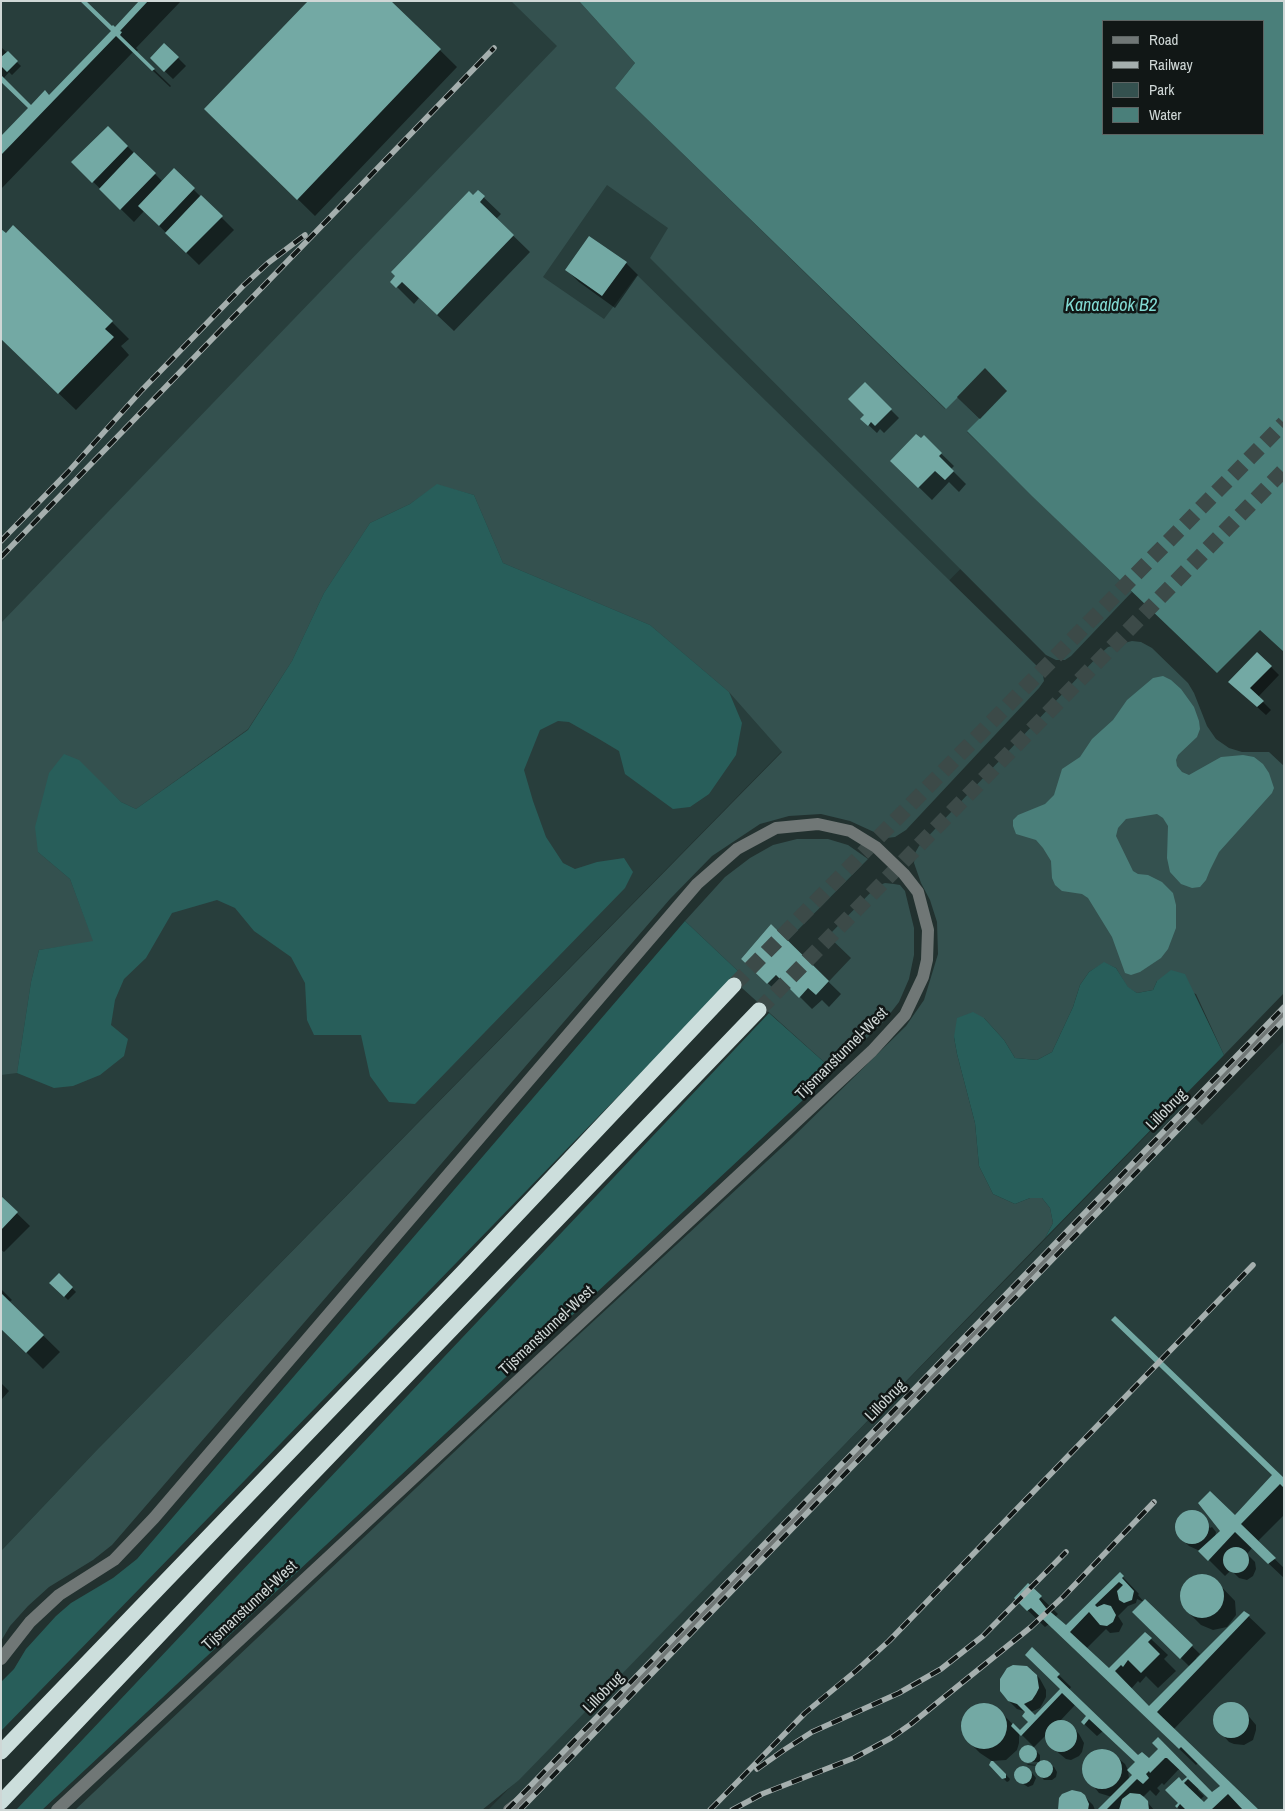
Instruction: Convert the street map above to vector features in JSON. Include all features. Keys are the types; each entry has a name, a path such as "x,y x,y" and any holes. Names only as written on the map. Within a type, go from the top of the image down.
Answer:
{"highway":[{"path":"1,1752 462,1274 734,985"},
{"path":"1,1802 304,1483 759,1010"}],"street":[{"name":"Tijsmanstunnel-West","path":"1,1659 30,1622 59,1595 114,1560 154,1518 697,884 737,849 776,828 818,824 850,831 876,847 904,874 918,892 926,920 928,930 927,960 923,977 904,1015 872,1051 57,1810"},
{"name":"Lillobrug","path":"508,1810 527,1796 557,1766 1284,1014"}],"shaded area":[{"path":"1,1 579,1 615,88 946,409 1032,496 95,1452 1,1551"},
{"path":"437,484 474,495 503,563 650,625 729,692 742,723 736,755 709,794 690,807 673,809 625,774 619,751 599,739 569,722 558,721 540,730 524,770 546,837 563,863 575,869 597,862 624,858 633,872 625,888 415,1104 389,1102 370,1076 361,1035 314,1035 307,1020 305,983 291,957 254,931 235,908 217,900 172,913 146,958 124,979 115,1000 111,1025 128,1039 124,1056 100,1075 73,1086 54,1088 17,1073 31,982 39,950 93,941 70,879 38,852 35,827 49,773 64,754 79,760 121,802 136,809 248,730 292,661 324,593 370,523 410,504"},
{"path":"685,921 739,972 1,1731 1,1682 14,1669 26,1649 56,1616 71,1603 113,1578 137,1559"},
{"path":"1104,962 1116,968 1128,987 1137,993 1153,990 1157,981 1171,970 1185,974 1224,1055 1045,1238 1053,1223 1050,1208 1042,1198 1030,1198 1015,1204 993,1194 979,1166 975,1123 954,1037 957,1018 973,1012 984,1018 1004,1040 1015,1058 1037,1060 1052,1052 1073,1007 1080,985 1089,972"},
{"path":"769,1013 834,1071 42,1810 16,1810"},
{"path":"1284,1041 1284,1810 488,1810 1179,1102 1202,1125"}],"green space":[{"path":"511,1 579,1 635,63 615,88 945,409 957,397 980,419 967,432 1132,592 1071,656 1065,660 1056,660 1046,655 650,258 668,228 607,185 543,277 604,319 637,275 1037,666 1043,675 1044,681 906,830 895,837 887,838 850,821 821,814 789,816 760,824 712,856 670,899 112,1545 93,1560 49,1587 10,1626 1,1641 1,1551 95,1452 782,752 729,692 650,625 503,563 474,495 437,485 410,504 370,523 324,593 292,661 248,729 136,809 121,802 100,782 38,852 70,879 94,942 39,950 31,982 17,1073 1,1075 1,623 557,46"},
{"path":"1132,641 1141,642 1152,648 1188,683 1207,726 1216,739 1229,748 1242,752 1269,752 1284,766 1284,993 1224,1055 1196,994 1157,981 1153,990 1137,993 1128,988 1116,968 1104,963 1089,972 1080,985 1073,1007 1052,1052 1037,1060 1015,1058 1004,1040 984,1018 954,1037 975,1123 979,1166 993,1194 1015,1204 1030,1198 1042,1198 1050,1208 1053,1223 1045,1238 519,1780 482,1810 75,1810 559,1353 792,1138 906,1026 924,1000 938,954 937,922 914,863 915,853 919,846 1099,655 1108,647"},
{"path":"797,839 828,839 848,845 868,859 788,940 771,924 741,959 767,984 776,975 799,997 808,988 816,995 851,958 828,936 877,886 885,883 900,885 905,891 914,928 914,955 909,979 899,1002 885,1020 834,1071 732,979 739,972 685,921 725,877 750,858 773,845"}],"water":[{"name":"Kanaaldok B2","path":"579,1 1284,1 1284,652 1260,630 1217,673 967,431 980,418 958,397 946,409 615,88 635,63"},
{"path":"1163,676 1181,689 1194,707 1199,721 1200,729 1197,737 1178,755 1176,760 1177,766 1182,772 1189,775 1221,757 1243,755 1254,757 1263,764 1269,773 1274,788 1272,793 1219,852 1206,880 1200,887 1192,888 1181,884 1170,872 1167,858 1168,826 1163,818 1157,814 1126,819 1118,828 1116,836 1133,871 1138,874 1148,875 1162,882 1173,893 1176,905 1176,928 1168,949 1161,958 1140,972 1131,975 1125,973 1112,937 1088,898 1082,894 1062,891 1055,885 1052,878 1051,861 1043,848 1036,840 1016,834 1013,820 1018,815 1045,804 1054,795 1062,769 1080,757 1092,739 1113,720 1127,700 1153,678"}],"pier":[{"path":"985,368 1007,391 980,419 957,397"}],"building":[{"path":"80,1 86,1 115,27 139,1 148,1 120,31 122,32 120,35 155,69 152,71 116,36 1,155 1,136 28,108 1,82 1,75 31,105 45,90 49,95 111,31"},
{"path":"308,1 391,1 441,49 297,200 204,109"},
{"path":"164,43 179,57 164,72 150,58"},
{"path":"8,51 18,61 7,72 1,66 1,57"},
{"path":"108,126 128,146 92,183 71,162"},
{"path":"134,152 156,173 120,210 99,189"},
{"path":"174,168 195,188 159,226 138,206"},
{"path":"478,190 485,196 480,202 514,235 437,315 402,282 396,288 390,282 395,276 391,272 469,191 473,195"},
{"path":"201,195 223,216 186,253 165,233"},
{"path":"13,225 113,321 105,329 114,337 58,394 1,339 1,229 6,233"},
{"path":"589,236 627,262 602,296 565,270"},
{"path":"865,382 892,409 875,426 871,422 868,426 860,419 864,415 848,399"},
{"path":"916,434 921,438 924,435 942,453 939,456 954,471 945,480 935,471 918,488 890,461"},
{"path":"1257,652 1272,666 1250,688 1264,701 1257,707 1228,682"},
{"path":"771,924 829,981 816,995 808,988 799,998 776,975 767,984 741,959"},
{"path":"1,1196 18,1212 1,1230"},
{"path":"59,1273 73,1287 64,1297 49,1283"},
{"path":"1,1293 44,1335 26,1353 1,1329"},
{"path":"1115,1316 1284,1478 1284,1488 1280,1484 1241,1524 1276,1558 1268,1564 1235,1532 1208,1561 1198,1551 1220,1531 1198,1503 1210,1491 1235,1515 1272,1475 1111,1320"},
{"path":"1192,1510 1204,1515 1209,1527 1204,1539 1192,1544 1180,1539 1175,1527 1180,1515"},
{"path":"1236,1547 1245,1551 1249,1560 1245,1569 1236,1573 1227,1569 1223,1560 1227,1551"},
{"path":"1120,1572 1124,1576 1122,1578 1134,1591 1132,1600 1124,1603 1119,1600 1117,1591 1123,1585 1119,1582 1095,1605 1097,1607 1104,1604 1111,1606 1116,1615 1113,1622 1107,1626 1100,1625 1089,1612 1070,1632 1109,1668 1145,1632 1152,1638 1148,1642 1160,1654 1141,1673 1128,1660 1123,1667 1121,1665 1115,1671 1149,1706 1244,1611 1250,1615 1157,1712 1259,1810 1243,1810 1228,1794 1211,1810 1186,1810 1180,1804 1177,1808 1175,1806 1178,1803 1165,1790 1179,1777 1182,1781 1187,1777 1165,1758 1150,1773 1149,1771 1146,1774 1149,1778 1143,1784 1137,1779 1106,1810 1097,1810 1132,1775 1127,1770 1135,1762 1089,1719 1084,1725 1081,1722 1086,1716 1062,1693 1021,1736 1011,1726 1013,1723 1020,1730 1028,1722 1022,1716 1025,1712 1017,1704 1008,1701 1000,1691 1000,1679 1007,1668 1013,1665 1027,1666 1037,1675 1039,1688 1032,1700 1024,1704 1035,1715 1060,1689 1025,1655 1032,1647 1060,1674 1057,1677 1138,1755 1142,1752 1149,1758 1158,1749 1152,1743 1158,1737 1212,1792 1220,1786 1181,1747 1179,1749 1031,1608 1027,1611 1014,1598 1028,1583 1042,1596 1039,1599 1046,1608 1066,1625","holes":["1188,1779 1208,1798 1204,1802 1184,1783"]},
{"path":"1206,1574 1218,1580 1223,1588 1223,1604 1218,1612 1210,1617 1198,1618 1186,1612 1181,1604 1180,1592 1186,1580 1194,1575"},
{"path":"1145,1599 1193,1645 1180,1659 1132,1612"},
{"path":"1231,1702 1243,1708 1249,1720 1243,1732 1231,1738 1219,1732 1213,1720 1219,1708"},
{"path":"979,1703 989,1703 1003,1713 1007,1726 1003,1739 997,1745 989,1749 979,1749 965,1739 961,1731 961,1721 971,1707"},
{"path":"1061,1720 1067,1721 1072,1725 1076,1730 1076,1742 1072,1747 1067,1751 1061,1752 1055,1751 1050,1747 1046,1742 1045,1736 1046,1730 1050,1725 1055,1721"},
{"path":"1028,1745 1036,1750 1037,1754 1032,1762 1028,1763 1020,1758 1019,1754 1024,1746"},
{"path":"1106,1749 1113,1752 1119,1758 1122,1769 1121,1777 1113,1786 1106,1789 1098,1789 1091,1786 1083,1777 1082,1765 1085,1758 1094,1750"},
{"path":"1044,1760 1052,1765 1053,1769 1048,1777 1044,1778 1036,1773 1035,1769 1040,1761"},
{"path":"991,1761 1006,1774 1006,1778 1002,1779 989,1765"},
{"path":"1023,1766 1030,1768 1032,1775 1030,1782 1023,1784 1016,1782 1014,1775 1016,1768"},
{"path":"1072,1790 1085,1795 1089,1804 1088,1810 1058,1810 1059,1798 1062,1794"},
{"path":"1130,1793 1140,1794 1144,1797 1148,1801 1149,1810 1119,1810 1122,1799"}],"tunnel":[{"path":"734,985 1284,423"},
{"path":"759,1010 1284,470"}],"railway":[{"path":"1,557 494,48"},
{"path":"1,541 68,472 142,390 244,285 268,263 305,235"},
{"path":"507,1810 1284,1007"},
{"path":"520,1810 1284,1020"},
{"path":"710,1810 805,1713 889,1641 1253,1265"},
{"path":"732,1810 762,1794 854,1758 891,1738 911,1724 1031,1627 1064,1596 1154,1502"},
{"path":"757,1769 812,1732 899,1693 941,1669 983,1636 1066,1552"}]}
